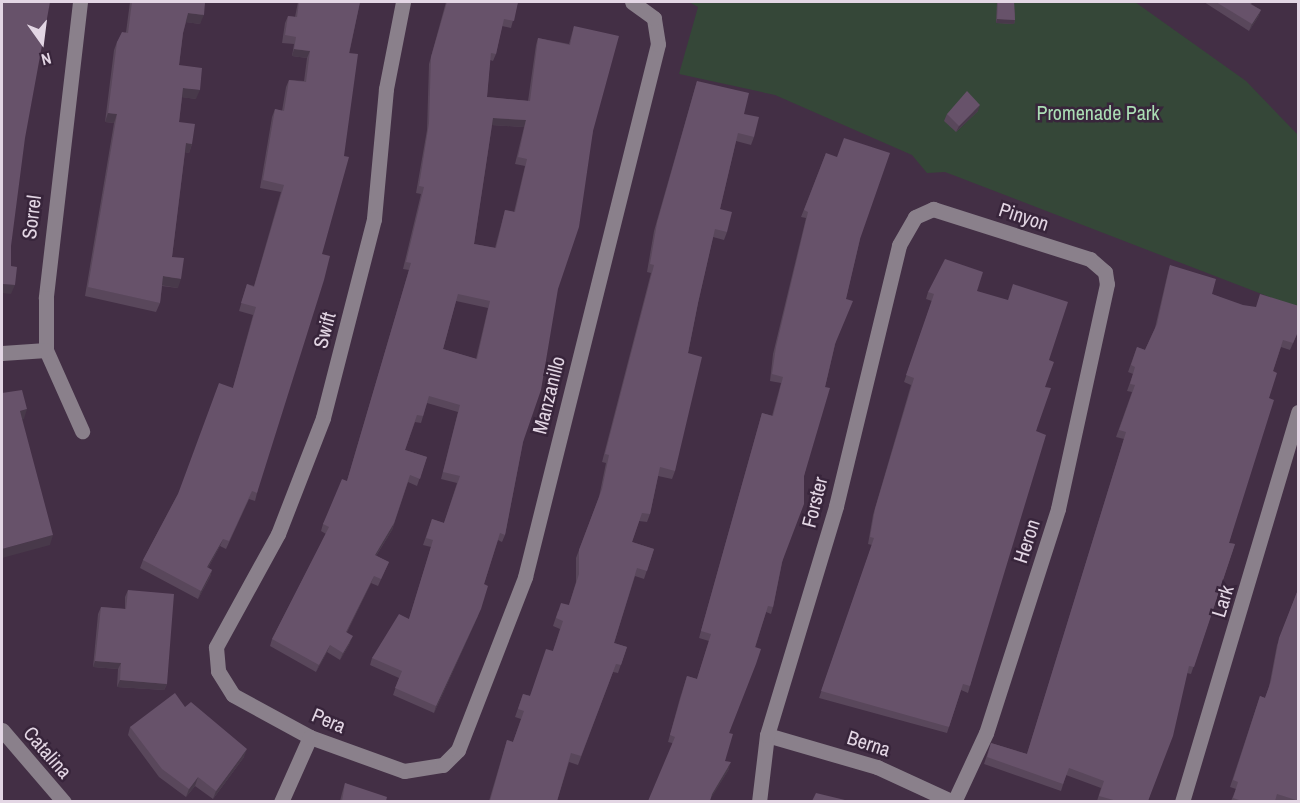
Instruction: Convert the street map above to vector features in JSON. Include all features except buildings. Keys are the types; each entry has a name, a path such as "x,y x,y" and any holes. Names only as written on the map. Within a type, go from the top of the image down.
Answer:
{"street":[{"name":"Sorrel","path":"80,2 49,240 46,350 82,430"},
{"name":"Swift","path":"216,647 278,534 323,418 374,219 386,89 403,2"},
{"name":"Manzanillo","path":"458,750 525,577 658,44 654,18 632,2"},
{"name":"Pinyon","path":"915,217 933,209 946,210 1090,259 1105,272 1107,284"},
{"name":"Forster","path":"759,801 767,735 836,506 898,245 915,217"},
{"name":"Heron","path":"954,801 986,733 1058,509 1107,284"},
{"path":"2,353 46,350"},
{"name":"Lark","path":"1182,801 1299,412"},
{"name":"Pera","path":"216,647 218,671 233,695 310,737 404,771 443,765 458,750"},
{"name":"Catalina","path":"2,730 64,801"},
{"name":"Berna","path":"767,735 877,767 954,801"},
{"path":"281,801 310,737"}],"green space":[{"name":"Promenade Park","path":"689,2 1135,2 1246,81 1298,135 1298,308 945,172 927,173 912,155 775,95 679,74 698,7"}]}
